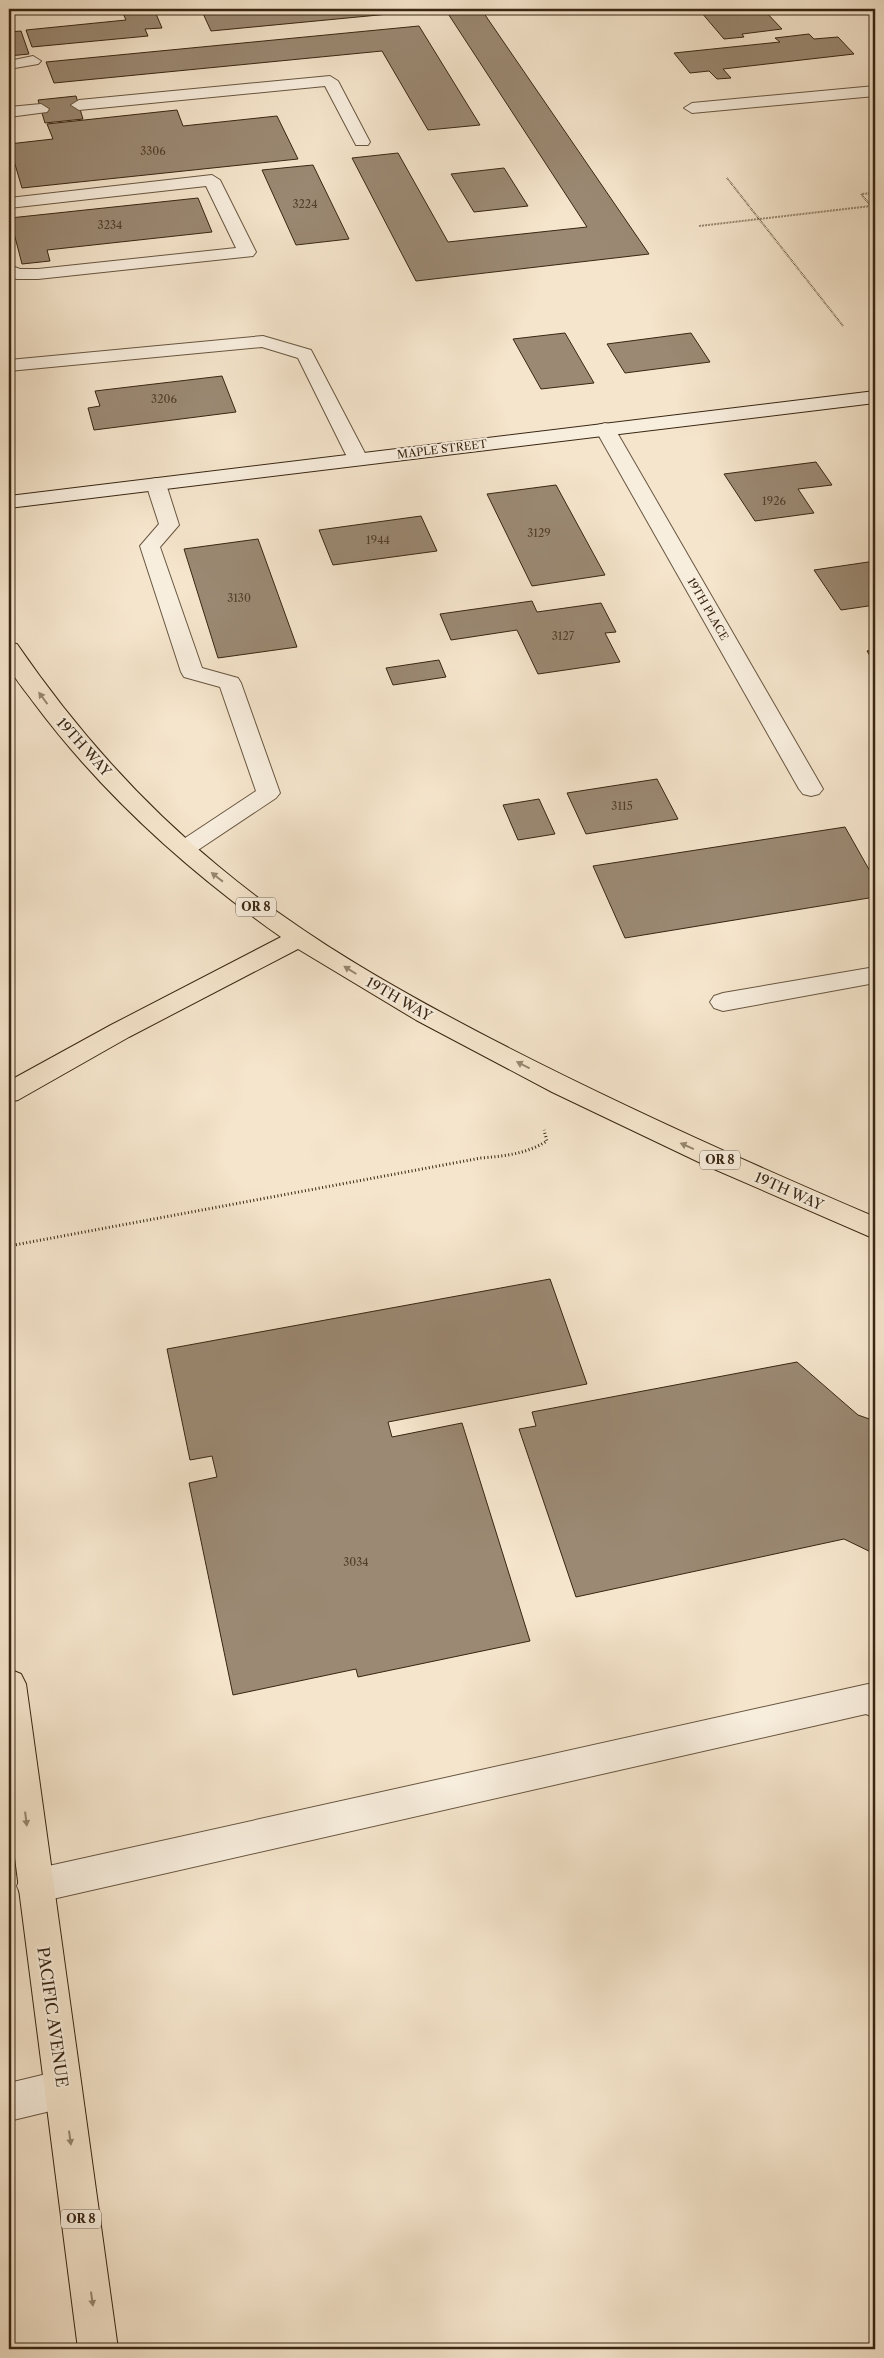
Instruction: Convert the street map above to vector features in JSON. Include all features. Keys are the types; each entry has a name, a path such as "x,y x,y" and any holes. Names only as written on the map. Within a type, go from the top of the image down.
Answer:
{"main road":[{"name":"19TH WAY","path":"9,649 59,720 158,826 211,873 299,938 445,1026 661,1134 875,1229"},
{"path":"9,1093 120,1031 299,938"},
{"name":"PACIFIC AVENUE","path":"9,1684 98,2349"}],"street":[{"path":"9,65 33,61"},
{"path":"79,105 330,81 362,142"},
{"path":"692,108 875,91"},
{"path":"9,112 41,109"},
{"path":"9,204 212,180 247,252 38,274 17,274 9,270"},
{"path":"9,366 263,341 304,354 358,459"},
{"name":"MAPLE STREET","path":"9,502 875,397"},
{"name":"19TH PLACE","path":"605,429 811,789"},
{"path":"156,484 169,525 150,546 192,672 230,683 268,793 184,849"},
{"path":"723,1002 875,975"},
{"path":"35,1886 868,1699 875,1703"},
{"path":"9,2102 63,2090"}],"path":[{"path":"727,178 843,326"},
{"path":"875,193 861,194 875,212"},
{"path":"699,226 871,206"},
{"path":"9,1246 481,1158 522,1154 536,1149 547,1141 540,1117 566,1087"}],"building":[{"path":"121,9 154,9 162,28 145,29 148,36 32,47 26,30 126,20"},
{"path":"201,9 407,9 410,12 211,31"},
{"path":"445,9 481,9 649,254 416,281 352,158 398,153 448,242 587,227"},
{"path":"570,9 598,9 586,14"},
{"path":"730,9 763,9 782,29 742,34 744,37 724,39 701,12"},
{"path":"419,26 480,125 428,130 382,51 54,83 46,62"},
{"path":"21,31 29,54 9,56 9,32"},
{"path":"809,34 814,39 838,37 854,54 723,69 731,78 717,79 709,71 690,73 674,53 780,42 775,38"},
{"path":"76,96 83,119 45,123 38,100"},
{"path":"177,110 183,126 277,116 298,159 22,188 9,144 53,139 47,124"},
{"path":"313,165 349,239 296,245 262,170"},
{"path":"504,168 528,206 474,212 451,174"},
{"path":"198,198 212,232 47,250 50,261 22,264 10,218"},
{"path":"565,333 594,383 541,389 513,339"},
{"path":"691,333 710,362 625,373 607,344"},
{"path":"222,376 236,412 94,430 88,408 100,406 95,391"},
{"path":"816,462 832,485 798,489 814,513 755,521 724,474"},
{"path":"556,485 605,575 532,586 487,494"},
{"path":"421,516 437,551 333,565 319,530"},
{"path":"258,539 297,647 218,658 184,549"},
{"path":"875,561 875,605 841,610 814,570"},
{"path":"532,601 537,612 601,603 616,632 605,633 620,662 538,674 517,630 451,640 440,614"},
{"path":"875,649 875,664 867,651"},
{"path":"439,660 446,677 393,685 386,668"},
{"path":"657,779 678,819 586,834 567,793"},
{"path":"539,799 555,834 518,840 503,805"},
{"path":"845,827 875,880 875,897 625,938 593,866"},
{"path":"550,1279 587,1384 388,1422 392,1437 462,1423 530,1641 358,1677 356,1669 233,1695 189,1483 217,1477 212,1456 190,1460 167,1349"},
{"path":"797,1362 858,1415 875,1421 875,1554 844,1539 576,1597 519,1429 536,1426 532,1412"}]}
